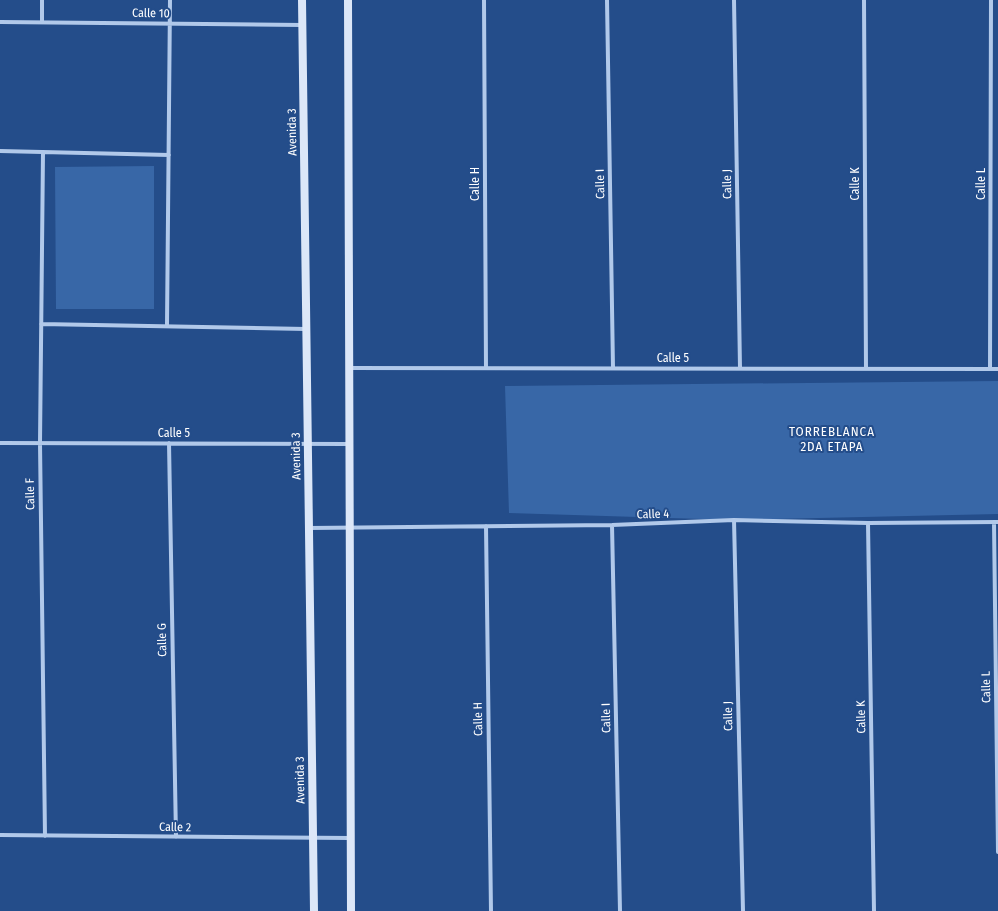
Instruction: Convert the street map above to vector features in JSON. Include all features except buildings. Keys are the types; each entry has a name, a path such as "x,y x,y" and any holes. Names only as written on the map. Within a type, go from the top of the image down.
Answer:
{"street":[{"path":"42,0 42,22"},
{"path":"167,326 170,0"},
{"name":"Avenida 3","path":"302,0 314,911"},
{"path":"348,0 350,911"},
{"name":"Calle H","path":"484,0 486,368"},
{"name":"Calle I","path":"607,0 613,368"},
{"name":"Calle J","path":"734,0 740,368"},
{"name":"Calle K","path":"864,0 866,368"},
{"name":"Calle L","path":"990,369 991,0"},
{"name":"Calle 10","path":"0,22 302,25"},
{"path":"0,151 169,155"},
{"name":"Calle F","path":"43,152 40,443 45,836"},
{"path":"41,324 306,328"},
{"name":"Calle 5","path":"349,368 998,369"},
{"name":"Calle 5","path":"0,443 348,444"},
{"name":"Calle G","path":"169,443 176,837"},
{"name":"Calle J","path":"734,520 743,911"},
{"name":"Calle 4","path":"309,528 612,525 734,520 868,523 996,522"},
{"name":"Calle L","path":"996,522 998,852"},
{"name":"Calle K","path":"868,523 874,911"},
{"name":"Calle I","path":"612,525 620,911"},
{"name":"Calle H","path":"486,526 491,911"},
{"name":"Calle 2","path":"0,835 350,838"}],"shaded area":[{"path":"154,166 154,309 56,309 55,167"},
{"path":"998,381 998,514 734,520 509,513 505,386"}],"district":[{"name":"TORREBLANCA 2DA ETAPA","path":"832,438"}]}
